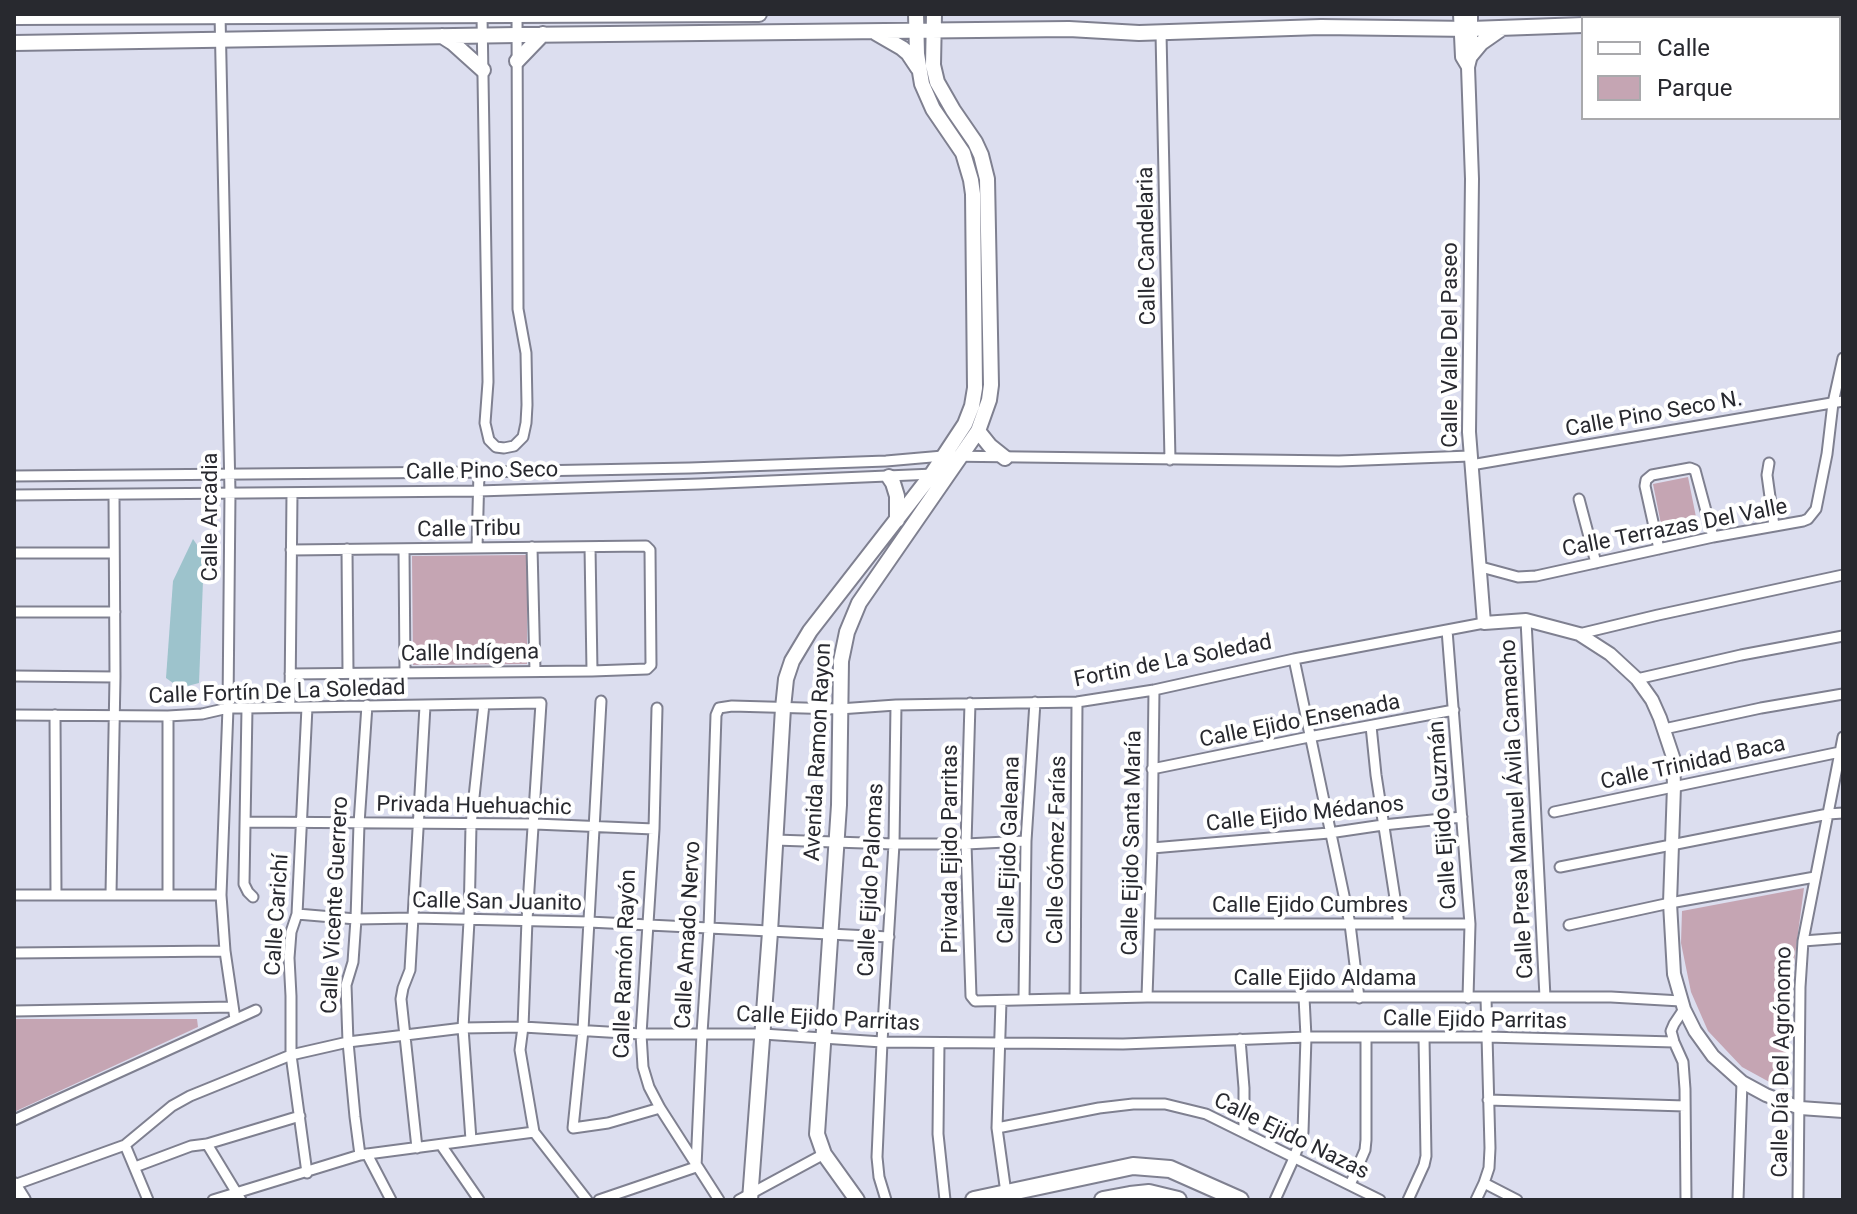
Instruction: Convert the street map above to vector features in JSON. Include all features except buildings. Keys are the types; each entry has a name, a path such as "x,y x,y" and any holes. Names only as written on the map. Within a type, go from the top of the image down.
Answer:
{"main road":[{"path":"14,17 759,14"},
{"name":"Avenida Ramon Rayon","path":"857,1200 824,1154 817,1134 837,842 841,661 853,615 978,431 991,385 987,179 975,142 927,70 916,31 916,14"},
{"name":"Avenida Ramon Rayon","path":"747,1198 763,1034 786,679 792,661 810,631 932,474 965,424 975,388 971,180 963,153 933,109 922,84 927,70 933,65 934,14"},
{"path":"14,43 934,30 1069,29 1161,33 1465,21 1503,27 1581,25"},
{"path":"1469,61 1481,43 1503,27"},
{"path":"872,31 902,48 927,70 943,48 962,31"},
{"path":"517,61 543,34"},
{"path":"442,36 483,70"},
{"path":"978,431 1005,458"},
{"path":"889,477 897,496 897,520"},
{"path":"974,1200 1133,1166 1170,1169 1240,1200"},
{"path":"1103,1200 1149,1193 1178,1200"}],"street":[{"name":"Calle Arcadia","path":"220,15 230,493 228,708 221,895 235,1019"},
{"path":"482,16 488,382 485,423 489,440 496,447 504,448 514,446 523,437 526,423 526,353 518,309 517,15"},
{"name":"Calle Valle Del Paseo","path":"1465,21 1462,57 1469,61 1472,179 1470,460 1484,623"},
{"name":"Calle Candelaria","path":"1161,33 1170,460"},
{"name":"Calle Terrazas Del Valle","path":"1481,567 1518,577 1536,576 1713,537 1803,521 1816,509 1838,402 1843,358"},
{"name":"Calle Pino Seco N.","path":"1170,460 1470,460 1838,402"},
{"name":"Calle Pino Seco","path":"14,476 720,467 943,456 1170,460"},
{"path":"1769,463 1767,475 1774,526"},
{"path":"1659,549 1645,486 1652,475 1690,468 1695,470 1713,537"},
{"path":"477,548 479,472"},
{"name":"Calle Pino Seco","path":"14,495 478,491 950,473"},
{"path":"290,701 292,493"},
{"path":"111,894 115,716 114,495"},
{"path":"1579,499 1596,563"},
{"name":"Calle Tribu","path":"291,550 644,545 650,550 650,668"},
{"path":"532,547 535,671"},
{"path":"590,547 592,671"},
{"path":"347,549 348,673"},
{"path":"404,549 405,673"},
{"path":"14,553 113,553"},
{"path":"1579,634 1843,575"},
{"path":"14,612 115,612"},
{"name":"Fortin de La Soledad","path":"721,707 839,709 1077,702 1154,690 1294,659 1484,623 1526,620 1579,634"},
{"name":"Calle Presa Manuel Ávila Camacho","path":"1526,620 1545,997"},
{"name":"Calle Ejido Guzmán","path":"1447,630 1470,924 1468,998"},
{"path":"1579,634 1610,654 1637,679 1652,700 1673,757 1670,903 1674,974 1695,1031 1713,1056 1742,1082 1766,1095 1800,1108 1843,1111"},
{"path":"1637,679 1843,636"},
{"path":"1294,659 1350,924 1359,998"},
{"name":"Calle Indígena","path":"290,674 650,668"},
{"path":"14,676 115,677"},
{"name":"Calle Ejido Santa María","path":"1147,997 1154,690"},
{"path":"1664,729 1843,694"},
{"path":"601,701 583,1030 573,1128 608,1123 660,1108"},
{"name":"Calle Ejido Galeana","path":"1024,999 1026,841 1035,702"},
{"name":"Calle Gómez Farías","path":"1075,998 1077,702"},
{"name":"Calle Fortín De La Soledad","path":"14,715 168,716 202,714 228,708 541,703 535,824"},
{"name":"Privada Ejido Parritas","path":"970,703 966,844 971,996"},
{"path":"471,1140 463,1028 471,825 484,704"},
{"name":"Calle Vicente Guerrero","path":"367,705 353,962 346,985 348,1042 355,1117 364,1154 391,1200"},
{"name":"Calle Ejido Palomas","path":"886,1200 877,1166 894,844 896,705"},
{"path":"417,1148 401,999 410,970 425,706"},
{"name":"Calle Carichí","path":"307,707 297,914 291,932 289,958 291,1055 307,1173"},
{"name":"Calle Amado Nervo","path":"696,1167 709,928 716,715 721,707"},
{"path":"247,708 244,884 253,897"},
{"name":"Calle Ramón Rayón","path":"657,708 654,829 641,1034 643,1067 660,1108 719,1200"},
{"name":"Calle Ejido Ensenada","path":"1152,769 1454,710"},
{"path":"55,715 56,894"},
{"path":"168,716 168,894"},
{"path":"1371,726 1399,924"},
{"name":"Calle Día Del Agrónomo","path":"1798,1200 1803,941 1843,737"},
{"name":"Calle Trinidad Baca","path":"1554,812 1840,752"},
{"path":"1560,867 1843,813"},
{"name":"Calle Ejido Médanos","path":"1152,848 1329,833 1462,817"},
{"name":"Privada Huehuachic","path":"246,822 535,824 654,829"},
{"path":"535,824 520,1050 534,1132 587,1200"},
{"path":"775,840 894,844 1026,841"},
{"path":"1569,925 1815,877"},
{"path":"14,895 221,895"},
{"name":"Calle San Juanito","path":"297,914 356,919 589,922 889,937"},
{"name":"Calle Ejido Cumbres","path":"1150,924 1470,924"},
{"path":"1803,941 1843,938"},
{"path":"14,953 225,951"},
{"name":"Calle Ejido Aldama","path":"971,996 975,1001 1147,997 1611,997 1683,1005"},
{"path":"1275,1200 1303,1132 1304,997"},
{"path":"1476,1200 1489,1168 1486,998"},
{"path":"1001,1001 997,1128 1006,1193"},
{"path":"1683,1005 1672,1027 1674,1042 1683,1062 1686,1200"},
{"path":"14,1011 233,1007"},
{"path":"14,1120 256,1010"},
{"name":"Calle Ejido Parritas","path":"14,1185 125,1145 172,1106 190,1096 291,1055 348,1042 463,1028 523,1027 641,1034 763,1034 939,1043 1123,1044 1306,1037 1487,1037 1674,1042"},
{"path":"1408,1200 1426,1156 1424,1037"},
{"path":"1350,1185 1365,1150 1366,1038"},
{"path":"1240,1039 1244,1132"},
{"path":"939,1043 938,1134 945,1200"},
{"path":"1738,1200 1742,1082"},
{"path":"1488,1100 1685,1106"},
{"name":"Calle Ejido Nazas","path":"997,1128 1099,1108 1165,1104 1206,1114 1380,1200"},
{"path":"135,1167 191,1146 300,1116"},
{"path":"213,1200 239,1197 364,1154 534,1132"},
{"path":"207,1144 239,1197"},
{"path":"125,1145 148,1200"},
{"path":"441,1145 479,1200"},
{"path":"747,1198 824,1154"},
{"path":"599,1200 696,1167"},
{"path":"1484,1183 1517,1200"},
{"path":"14,1185 24,1200"}],"green space":[{"path":"1688,477 1699,532 1664,539 1653,484"},
{"path":"527,555 527,664 413,665 412,556"},
{"path":"1804,888 1790,993 1784,1090 1742,1067 1708,1031 1691,992 1681,943 1682,911"},
{"path":"14,1019 197,1019 198,1027 14,1112"}],"shaded area":[{"path":"193,539 204,555 199,683 180,688 166,678 173,581"}]}
